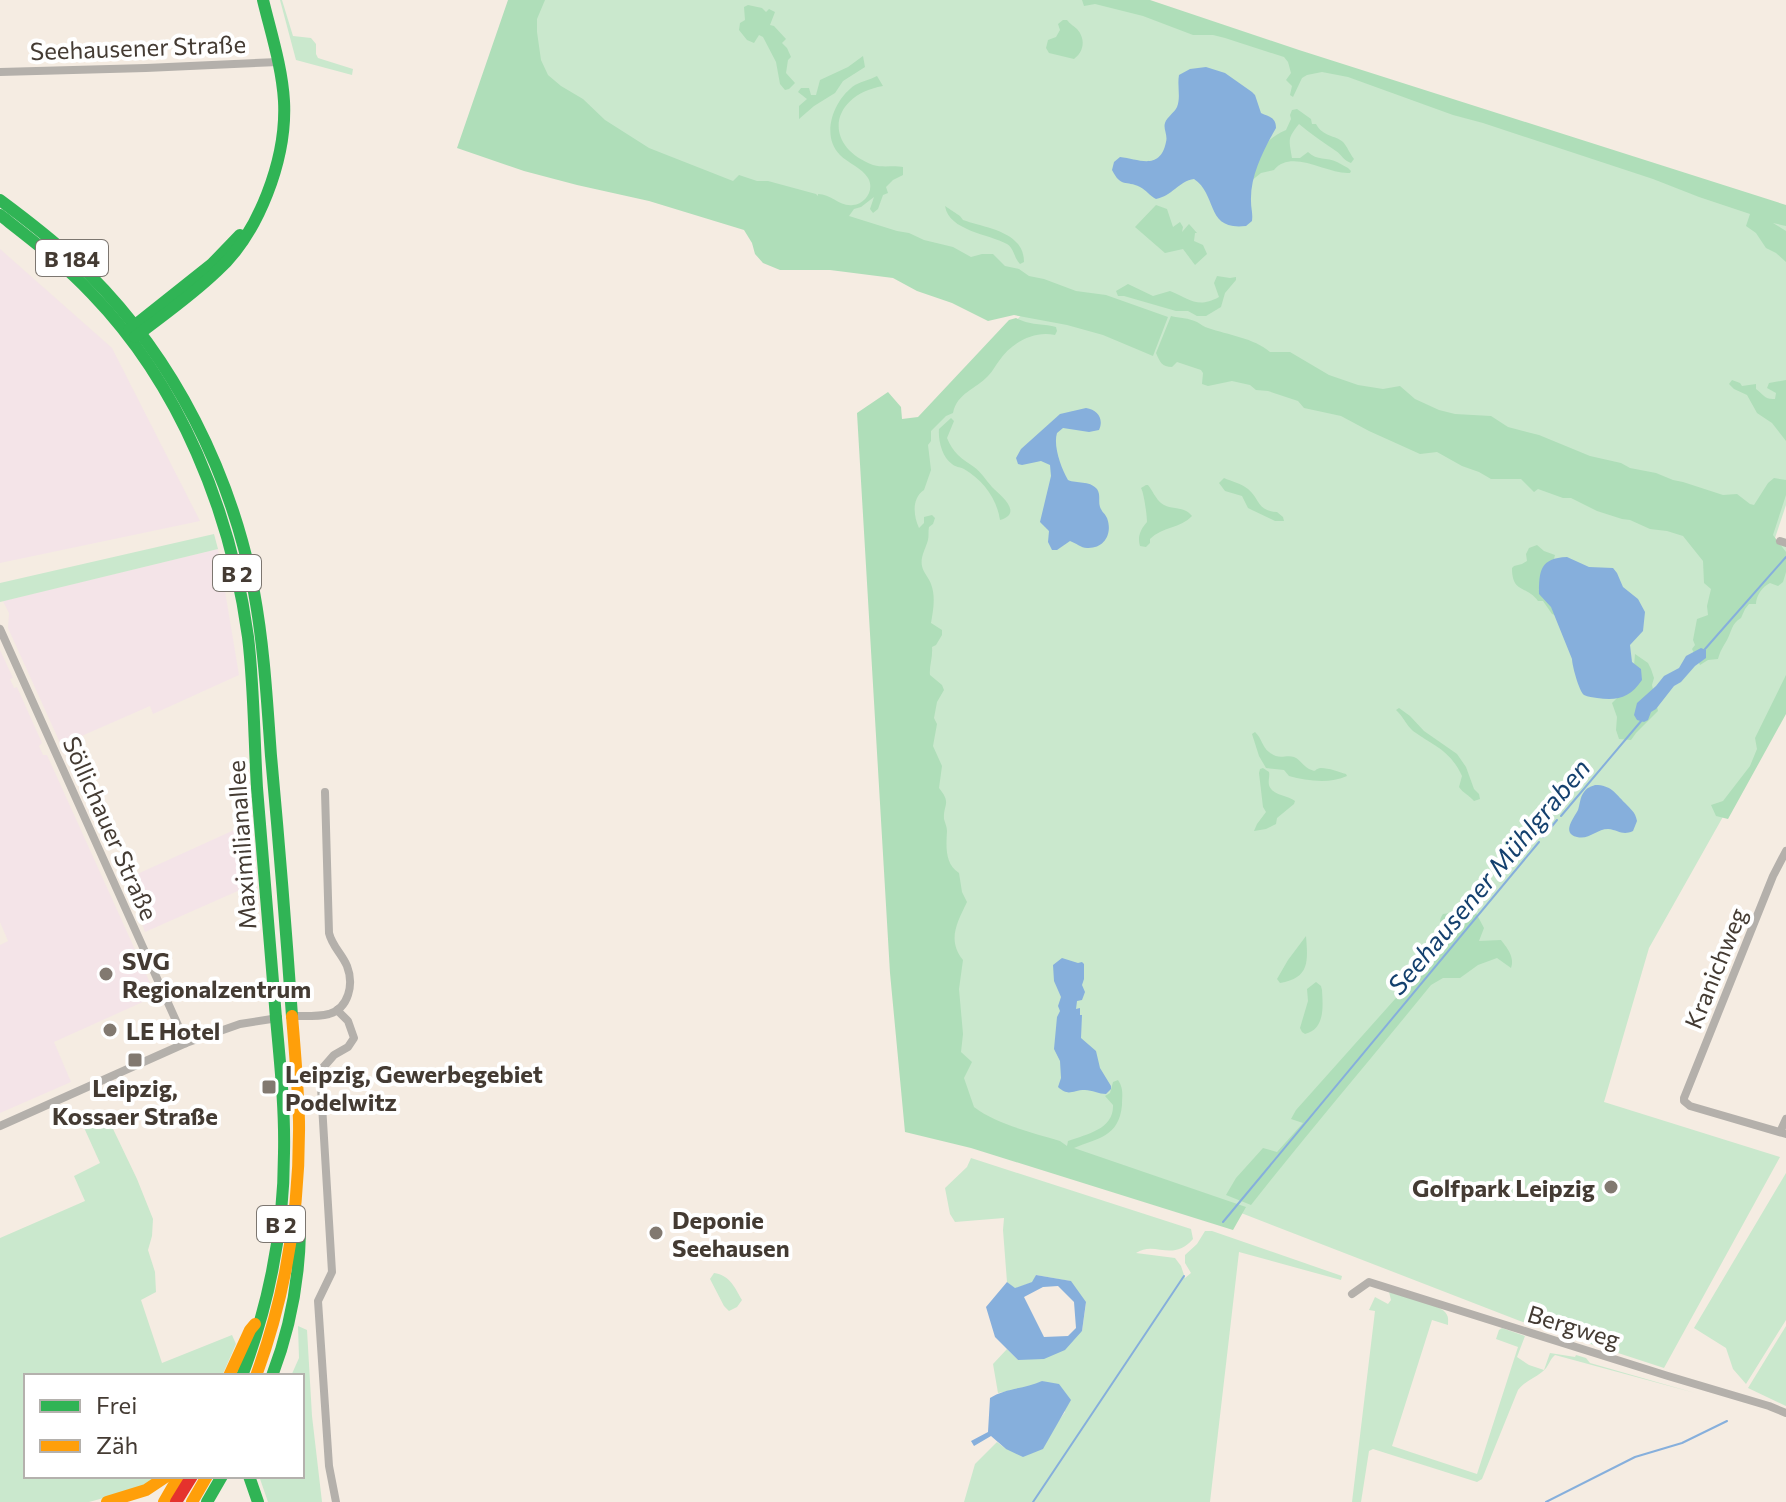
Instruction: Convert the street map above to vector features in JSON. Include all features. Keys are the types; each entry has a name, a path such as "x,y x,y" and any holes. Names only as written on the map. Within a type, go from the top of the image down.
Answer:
{"main road":[{"path":"133,332 212,264 253,221 268,191 281,149 284,102 263,0"},
{"name":"Maximilianallee","path":"0,200 74,259 189,405 216,461 256,571 299,1131 296,1210 289,1258 279,1309 257,1374"},
{"name":"B 184","path":"0,215 30,235 133,332"},
{"name":"Maximilianallee","path":"133,332 195,447 222,514 238,574 250,661 258,803 283,1110 284,1172 276,1259 263,1315 243,1374"},
{"path":"273,1374 297,1292 301,1222 296,1210"},
{"path":"230,1374 250,1330 263,1315"},
{"path":"107,1502 146,1490 164,1478"},
{"path":"164,1502 178,1478"},
{"path":"176,1502 191,1478"},
{"path":"192,1502 206,1478"},
{"path":"207,1502 221,1478"},
{"path":"250,1478 258,1502"}],"street":[{"name":"Seehausener Straße","path":"0,72 278,62"},
{"name":"Söllichauer Straße","path":"0,629 186,1043"},
{"path":"0,1126 186,1043 240,1024 320,1015 337,1010 345,1002 350,980 347,966 329,933 325,792"},
{"name":"Kranichweg","path":"1783,1133 1690,1106 1684,1101 1773,876 1786,851"},
{"path":"336,1502 329,1466 318,1301 332,1272 320,1071 354,1038 348,1021 337,1010"},
{"path":"1783,1133 1786,1119"},
{"name":"Bergweg","path":"1352,1294 1369,1282 1786,1413"}],"shaded area":[{"path":"0,249 112,348 200,521 0,563"},
{"path":"218,549 239,675 153,714 150,706 61,745 8,628 9,613 3,601"},
{"path":"0,650 13,678 10,679 14,688 17,687 42,743 39,746 43,755 47,755 156,996 54,1042 71,1082 0,1113 0,945 8,941 0,922"},
{"path":"245,825 249,886 145,932 122,881"}],"green space":[{"path":"280,0 293,36 311,38 316,44 318,58 353,69 352,75 296,60"},
{"path":"508,0 545,0 537,19 537,32 541,60 548,75 583,99 605,120 649,148 733,181 739,175 768,181 848,205 865,199 870,183 859,168 843,158 834,147 830,128 832,118 848,91 877,76 883,86 852,99 839,121 840,134 845,145 856,156 873,165 903,167 903,175 886,187 888,193 883,195 878,209 873,213 870,209 874,197 854,209 849,216 953,247 971,257 993,254 1005,266 1019,269 1029,276 1076,291 1106,295 1168,317 1153,356 1103,335 1067,325 1014,315 988,321 893,278 830,270 780,270 763,263 755,254 744,230 649,201 524,171 457,148"},
{"name":"Golfpark Leipzig","path":"516,0 1130,0 1786,212 1786,505 1774,541 1786,547 1786,691 1751,767 1649,948 1604,1102 1780,1157 1664,1368 1520,1321 1218,1204 955,1110 902,441 1030,306 476,121"},
{"path":"1082,0 1150,0 1786,205 1786,226 1773,223 1786,231 1786,262 1766,248 1756,233 1746,226 1750,214 1348,77 1322,72 1307,75 1302,78 1293,97 1290,95 1292,86 1286,80 1291,73 1284,57 1213,35 1193,35 1143,16 1095,4 1084,6"},
{"path":"748,5 775,12 770,25 786,39 782,43 791,57 786,73 795,83 789,89 785,90 780,84 776,62 763,37 759,35 754,43 739,30 740,23 745,20 744,7"},
{"path":"1063,20 1076,28 1082,37 1082,49 1074,59 1049,53 1046,48 1048,40 1056,37 1060,30 1058,24"},
{"path":"863,56 865,67 843,81 835,93 799,119 799,106 807,99 798,92 801,88 809,88 811,95 816,95 820,80"},
{"path":"1297,109 1311,119 1312,124 1343,142 1354,159 1351,163 1346,160 1299,124 1290,140 1292,158 1300,158 1308,152 1315,157 1337,162 1348,168 1350,173 1290,161 1261,173 1251,181 1266,144 1286,130 1292,110"},
{"path":"1156,205 1167,209 1173,227 1180,222 1182,232 1189,224 1197,233 1194,241 1203,245 1207,254 1195,265 1183,249 1165,253 1135,227"},
{"path":"945,206 963,220 1010,237 1018,243 1024,262 1020,264 1007,244 971,231 954,221"},
{"path":"1217,276 1236,277 1236,280 1225,293 1221,307 1206,316 1118,296 1116,291 1128,284 1153,296 1170,291 1194,302 1205,302 1219,297 1214,283"},
{"path":"1171,316 1249,340 1270,352 1290,352 1329,375 1358,385 1383,389 1400,386 1415,399 1439,410 1491,416 1508,427 1539,435 1590,456 1723,495 1737,494 1750,504 1754,505 1774,478 1786,480 1786,495 1773,535 1786,552 1783,582 1778,586 1770,583 1764,587 1756,604 1749,604 1733,625 1718,659 1700,665 1692,649 1695,645 1693,640 1697,619 1708,615 1711,589 1704,583 1703,561 1683,536 1650,529 1597,511 1571,498 1538,489 1534,492 1521,479 1491,479 1437,452 1420,454 1341,416 1304,408 1298,401 1256,390 1250,385 1232,381 1208,386 1202,384 1201,370 1177,362 1172,367 1166,366 1157,356"},
{"path":"1016,318 1056,327 1057,331 1055,335 1031,336 1010,349 983,381 958,401 953,413 931,431 928,445 931,470 915,507 919,528 924,523 924,517 932,515 935,518 929,527 922,563 933,594 931,623 942,630 942,635 932,647 930,675 944,690 937,702 933,746 942,766 939,788 946,801 947,855 959,873 967,902 957,924 955,938 963,960 959,989 963,1034 961,1052 972,1062 964,1078 974,1107 983,1113 1067,1146 1068,1141 1091,1133 1109,1120 1113,1105 1105,1096 1110,1093 1113,1082 1118,1080 1122,1105 1117,1124 1106,1135 1074,1148 1246,1207 1233,1230 971,1148 905,1132 890,973 857,413 888,392 901,407 902,419 918,417 1009,320"},
{"path":"1732,380 1742,386 1756,384 1756,389 1766,398 1775,399 1776,393 1767,388 1769,383 1786,380 1786,441 1772,423 1757,413 1747,395 1729,384"},
{"path":"951,418 954,421 947,438 950,445 979,471 1008,504 1010,513 1007,517 1000,520 996,505 983,484 971,473 953,465 943,453 939,429"},
{"path":"1224,478 1246,487 1262,507 1277,512 1284,521 1275,521 1248,508 1242,496 1225,491 1219,483"},
{"path":"1146,485 1161,503 1185,510 1192,516 1155,535 1146,547 1140,546 1139,539 1147,522 1141,488"},
{"path":"214,534 218,549 0,602 0,583"},
{"path":"1537,545 1555,555 1551,570 1563,618 1552,614 1543,601 1538,601 1515,582 1512,568 1527,561 1529,548"},
{"path":"1635,654 1651,669 1658,711 1631,740 1619,739 1612,703 1630,685"},
{"path":"1786,675 1786,714 1728,819 1716,816 1711,805 1723,801 1750,766 1757,749 1755,738"},
{"path":"1399,708 1424,731 1457,754 1480,799 1474,801 1459,787 1462,776 1452,760 1411,729 1396,710"},
{"path":"1255,732 1273,755 1294,757 1314,771 1321,768 1347,776 1326,781 1311,780 1289,776 1284,770 1266,768 1252,734"},
{"path":"1263,768 1269,772 1271,789 1295,801 1277,818 1276,824 1254,831 1266,812 1259,773"},
{"path":"1467,907 1476,913 1484,928 1479,941 1501,940 1511,956 1511,968 1497,958 1478,965 1460,978 1443,978 1431,985 1251,1205 1226,1195 1236,1178 1263,1148 1277,1152 1303,1123 1291,1119 1296,1110 1412,980 1440,941 1443,914"},
{"path":"1306,936 1307,961 1302,973 1280,983 1277,979"},
{"path":"1316,982 1322,990 1321,1016 1316,1027 1305,1034 1300,1028 1308,1001 1307,989"},
{"path":"104,1110 153,1219 148,1250 155,1272 156,1292 141,1300 162,1363 232,1335 236,1344 223,1374 24,1374 24,1478 157,1478 140,1488 89,1502 0,1502 0,1238 85,1201 74,1176 100,1163 81,1121"},
{"path":"971,1158 1191,1229 1193,1239 1185,1246 1171,1251 1150,1249 1136,1253 1175,1258 1185,1278 1191,1273 1185,1263 1185,1255 1205,1231 1342,1276 1341,1280 1239,1252 1210,1502 964,1502 975,1464 997,1442 1006,1449 1042,1449 1065,1412 1043,1381 998,1393 993,1364 1007,1349 1018,1360 1082,1331 1086,1303 1070,1281 1036,1275 1033,1282 1014,1289 1007,1282 1004,1218 955,1222 950,1214 945,1188 967,1167"},
{"path":"1786,1173 1786,1320 1746,1384 1733,1369 1726,1348 1694,1328"},
{"path":"714,1273 724,1276 734,1287 742,1300 737,1307 729,1311 724,1306 710,1279"},
{"path":"1389,1292 1435,1306 1445,1312 1448,1320 1448,1325 1432,1320 1392,1446 1477,1474 1518,1347 1496,1339 1499,1330 1502,1328 1525,1336 1517,1357 1544,1370 1518,1390 1482,1479 1477,1482 1373,1449 1369,1451 1361,1502 1352,1502 1375,1311 1369,1310 1375,1297 1388,1304 1391,1300"},
{"path":"298,1326 307,1330 312,1416 322,1502 268,1502 260,1478 304,1478 304,1374 292,1374 299,1358"},
{"path":"1786,1326 1786,1406 1748,1388"},
{"path":"1550,1353 1576,1355 1590,1363 1695,1393 1555,1355 1544,1370"}],"water":[{"path":"1206,67 1225,73 1252,92 1261,113 1272,118 1276,124 1255,172 1251,192 1252,221 1246,226 1233,226 1218,218 1194,179 1156,199 1140,187 1121,181 1112,170 1114,162 1120,157 1148,161 1159,157 1166,142 1165,123 1178,103 1179,75 1190,69"},
{"path":"1086,408 1099,416 1099,430 1089,432 1063,428 1057,433 1057,450 1068,480 1090,484 1097,489 1100,507 1109,524 1108,535 1093,548 1070,541 1052,550 1048,542 1049,531 1040,522 1051,476 1050,465 1041,461 1022,465 1016,458 1021,449 1060,414"},
{"path":"1567,557 1589,567 1613,568 1623,587 1638,599 1645,612 1643,631 1630,645 1632,662 1641,669 1642,680 1633,691 1622,697 1604,699 1582,693 1551,607 1539,594 1541,572 1546,563"},
{"path":"1701,648 1706,650 1706,658 1674,686 1651,712 1648,720 1637,720 1634,715 1637,703 1664,676 1679,668 1686,656"},
{"path":"1595,785 1612,790 1632,811 1637,821 1633,831 1623,833 1604,829 1581,838 1572,835 1570,825 1583,794"},
{"path":"1062,958 1084,964 1082,985 1085,992 1082,1000 1077,1001 1076,1009 1080,1008 1082,1015 1081,1038 1096,1051 1100,1068 1111,1086 1106,1094 1085,1090 1068,1092 1058,1087 1060,1061 1054,1049 1061,997 1054,981 1053,965"},
{"path":"1036,1275 1071,1281 1086,1302 1082,1331 1065,1350 1044,1359 1018,1360 995,1337 986,1307 1007,1282 1015,1288 1032,1282","holes":["1058,1286 1074,1302 1076,1328 1068,1336 1044,1337 1024,1297 1043,1287"]},
{"path":"1042,1381 1059,1384 1071,1400 1043,1449 1023,1457 1006,1449 991,1436 974,1446 971,1441 988,1432 990,1398"}],"waterway":[{"name":"Seehausener Mühlgraben","path":"1705,649 1786,557"},
{"name":"Seehausener Mühlgraben","path":"1561,816 1642,720"},
{"name":"Seehausener Mühlgraben","path":"1543,837 1557,820"},
{"name":"Seehausener Mühlgraben","path":"1223,1222 1539,842"},
{"name":"Seehausener Mühlgraben","path":"1033,1502 1184,1276"},
{"path":"1546,1502 1635,1457 1682,1443 1727,1421"}],"traffic: fast":[{"path":"135,337 197,289 231,256 245,237 267,194 281,146 284,101 279,63 263,0"},
{"path":"0,200 46,235 89,274 148,343 195,421 231,504 254,592 260,633 292,1016"},
{"path":"0,215 70,273 123,330 176,410 214,498 229,543 248,637 276,1018"},
{"path":"129,330 212,264 240,235"},
{"path":"243,1374 267,1294 281,1210 284,1119 276,1018"},
{"path":"273,1374 292,1306 300,1232"},
{"path":"207,1502 221,1478"},
{"path":"250,1478 258,1502"}],"traffic: slow":[{"path":"257,1374 276,1314 294,1219 299,1121 292,1016"},
{"path":"230,1374 255,1324"},
{"path":"107,1502 146,1490 164,1478"},
{"path":"164,1502 178,1478"},
{"path":"192,1502 206,1478"}],"traffic: jam":[{"path":"176,1502 191,1478"}],"place":[{"name":"SVG Regionalzentrum","path":"106,974"},
{"name":"LE Hotel","path":"110,1030"},
{"name":"Leipzig, Kossaer Straße","path":"135,1060"},
{"name":"Leipzig, Gewerbegebiet Podelwitz","path":"269,1087"},
{"name":"Golfpark Leipzig","path":"1611,1187"},
{"name":"Deponie Seehausen","path":"656,1233"}]}
